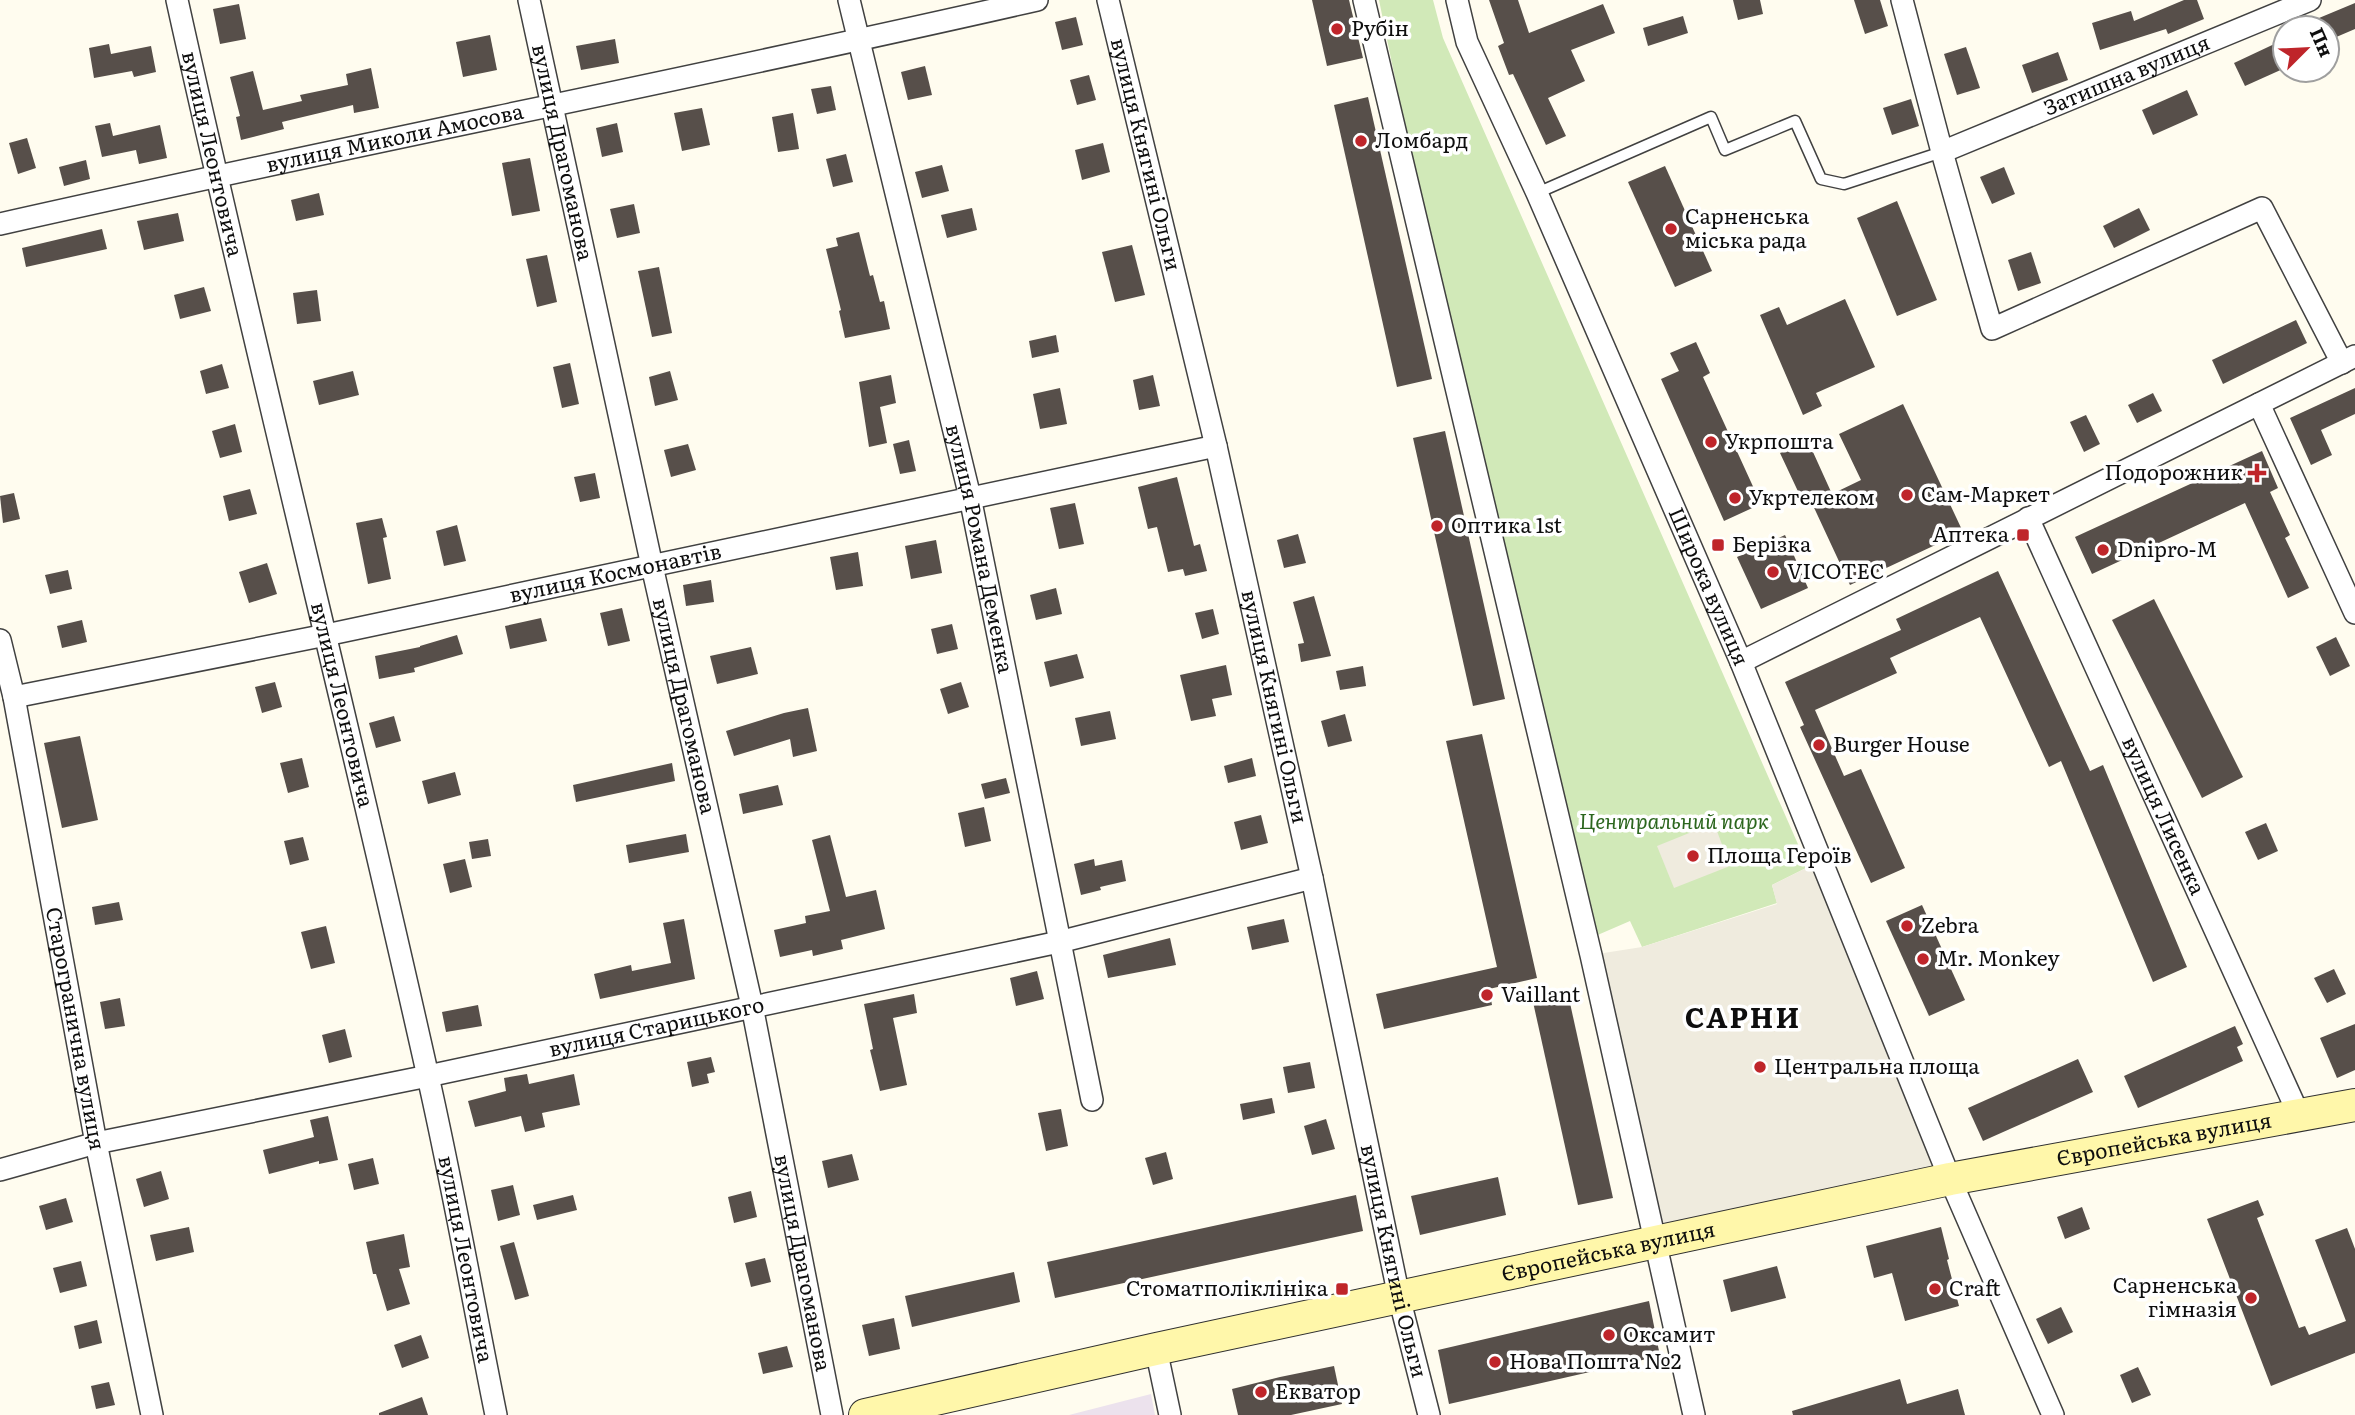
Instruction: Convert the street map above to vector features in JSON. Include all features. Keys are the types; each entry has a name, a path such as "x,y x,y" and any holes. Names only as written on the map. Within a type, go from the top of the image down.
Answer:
{"main road":[{"name":"Європейська вулиця","path":"864,1415 1156,1349 1950,1179 2355,1105"}],"street":[{"name":"вулиця Леонтовича","path":"177,0 428,1076 496,1415"},
{"name":"вулиця Драгоманова","path":"529,0 652,566 752,1006 832,1415"},
{"name":"вулиця Романа Деменка","path":"849,0 970,497 1092,1100"},
{"name":"вулиця Миколи Амосова","path":"0,224 216,175 859,41 1037,0"},
{"name":"вулиця Княгині Ольги","path":"1108,0 1216,446 1312,878 1399,1297 1429,1415"},
{"path":"1364,0 1591,955 1694,1415"},
{"name":"Широка вулиця","path":"1457,0 1467,42 1537,193 1741,662 1950,1179 2053,1415"},
{"path":"1741,662 2348,359 2262,208 1992,330 1902,0"},
{"name":"Затишна вулиця","path":"1942,152 2310,0"},
{"path":"2259,404 2355,613"},
{"name":"вулиця Космонавтів","path":"14,697 326,635 1216,446"},
{"name":"вулиця Лисенка","path":"2028,518 2299,1115"},
{"name":"Старогранична вулиця","path":"0,640 14,697 96,1143 152,1415"},
{"name":"вулиця Старицького","path":"0,1170 96,1143 428,1076 1059,942 1312,878"},
{"path":"1156,1349 1170,1415"}],"lane":[{"path":"1537,193 1711,117 1725,150 1795,121 1821,179 1844,184 1942,152"}],"shaded area":[{"name":"Площа Героїв","path":"1714,823 1730,866 1674,888 1657,846"},
{"name":"Центральна площа","path":"1822,863 1950,1179 1656,1244 1591,955 1642,947 1777,904 1772,885"},
{"path":"1151,1394 1155,1415 1069,1415"}],"green space":[{"name":"Центральний парк","path":"1379,0 1433,0 1443,38 1808,867 1772,885 1777,903 1642,947 1630,921 1593,937 1408,142"}],"building":[{"name":"Рубін","path":"1312,0 1349,0 1363,58 1327,66"},
{"path":"1489,0 1518,0 1529,33 1603,4 1615,33 1571,50 1585,81 1548,98 1566,136 1546,145 1513,74 1509,75 1498,46 1504,43"},
{"path":"1733,0 1760,0 1763,14 1738,20"},
{"path":"1854,0 1880,0 1888,26 1865,34"},
{"path":"2184,0 2197,0 2204,19 2168,34 2166,29 2100,50 2092,23 2131,11 2134,21"},
{"path":"2355,3 2355,29 2341,35 2341,14 2329,14"},
{"path":"239,4 246,39 220,44 213,9"},
{"path":"1683,16 1688,33 1648,46 1643,28"},
{"path":"1076,17 1083,45 1062,50 1055,22"},
{"path":"490,35 497,70 463,77 456,42"},
{"path":"615,39 619,63 581,70 576,46"},
{"path":"109,44 111,54 151,46 156,72 134,77 132,71 94,78 89,48"},
{"path":"2271,46 2271,74 2245,86 2234,63"},
{"path":"1966,47 1980,88 1957,95 1944,54"},
{"path":"2058,52 2068,80 2032,93 2022,65"},
{"path":"925,66 932,95 908,100 901,72"},
{"path":"371,68 379,108 354,113 353,105 282,122 284,129 241,140 236,117 240,116 230,77 253,71 263,110 302,101 300,95 348,85 346,74"},
{"path":"1089,75 1096,100 1077,105 1070,80"},
{"path":"831,86 836,110 817,114 811,89"},
{"path":"2187,90 2198,115 2153,135 2142,110"},
{"path":"1368,97 1432,379 1397,387 1334,105"},
{"path":"1911,99 1919,126 1892,135 1883,108"},
{"path":"702,108 710,145 682,151 674,113"},
{"path":"793,113 799,149 778,152 772,117"},
{"path":"110,123 113,136 160,125 167,158 139,164 136,150 102,157 95,126"},
{"path":"617,123 623,152 602,157 596,128"},
{"path":"27,138 36,168 18,174 9,143"},
{"path":"1103,143 1110,172 1082,180 1075,150"},
{"path":"846,154 853,182 833,187 826,159"},
{"path":"530,158 540,211 512,216 502,163"},
{"path":"86,160 90,179 64,186 59,167"},
{"path":"942,165 949,191 922,198 915,172"},
{"name":"Сарненська міська рада","path":"1665,166 1712,271 1675,287 1628,182"},
{"path":"2004,167 2015,194 1992,204 1980,177"},
{"path":"319,193 324,215 296,221 291,200"},
{"path":"1897,201 1937,300 1897,316 1857,218"},
{"path":"634,204 640,233 617,238 610,209"},
{"path":"972,208 977,230 947,238 941,215"},
{"path":"2139,208 2150,230 2114,248 2103,226"},
{"path":"178,213 184,241 144,250 137,221"},
{"path":"102,229 107,249 26,267 22,248"},
{"path":"859,232 870,276 873,275 880,302 884,301 890,329 845,338 826,249 838,246 836,238"},
{"path":"1132,245 1145,295 1115,302 1102,252"},
{"path":"2031,252 2041,283 2018,291 2008,260"},
{"path":"547,255 557,302 537,307 526,259"},
{"path":"659,267 672,333 652,337 638,271"},
{"path":"204,287 211,311 180,319 174,295"},
{"path":"317,290 321,321 297,324 293,293"},
{"path":"1845,299 1875,367 1816,393 1822,406 1803,415 1760,315 1779,307 1787,325"},
{"path":"2296,320 2307,343 2223,384 2212,360"},
{"path":"1056,335 1059,352 1032,358 1029,341"},
{"name":"Укрпошта","path":"1696,342 1710,373 1703,377 1761,504 1724,521 1661,379 1679,371 1670,353"},
{"path":"570,363 579,404 562,408 553,367"},
{"path":"222,364 229,388 206,394 200,371"},
{"path":"353,371 359,395 319,405 313,381"},
{"path":"670,371 678,400 655,406 649,377"},
{"path":"891,375 896,403 880,407 887,443 869,447 859,382"},
{"path":"1153,375 1160,406 1139,410 1133,380"},
{"path":"1060,388 1067,424 1040,429 1033,394"},
{"path":"2355,388 2355,414 2321,430 2332,455 2311,465 2290,418"},
{"path":"2153,393 2162,411 2137,423 2128,405"},
{"name":"Сам-Маркет","path":"1903,404 1963,532 1850,585 1810,499 1803,502 1780,453 1808,441 1832,494 1861,480 1839,434"},
{"path":"2086,415 2100,444 2084,452 2070,422"},
{"path":"235,424 242,452 220,458 212,431"},
{"path":"1445,431 1505,699 1473,706 1413,438"},
{"path":"909,440 916,471 900,474 893,444"},
{"path":"688,444 696,470 671,477 664,450"},
{"path":"2262,451 2278,488 2270,492 2290,535 2285,538 2309,588 2288,598 2245,503 2092,574 2075,537"},
{"path":"595,473 600,498 580,502 574,477"},
{"path":"1177,477 1194,546 1200,544 1207,571 1185,576 1183,569 1168,572 1157,527 1148,529 1138,487"},
{"path":"250,489 257,514 229,521 223,496"},
{"path":"14,493 20,519 3,523 0,496"},
{"path":"1075,503 1084,544 1059,549 1050,508"},
{"path":"382,518 387,537 383,538 391,579 368,584 356,523"},
{"path":"457,525 466,561 444,566 436,531"},
{"path":"1298,534 1306,563 1284,568 1277,540"},
{"name":"VICOTEC","path":"1785,535 1808,588 1761,609 1737,557"},
{"path":"936,540 942,573 911,579 905,546"},
{"path":"858,552 863,586 836,590 830,557"},
{"path":"267,563 277,594 249,603 239,572"},
{"path":"68,570 72,589 50,594 45,575"},
{"path":"1998,571 2090,771 2103,765 2187,967 2153,982 2061,761 2049,767 1980,617 1890,658 1897,673 1815,710 1844,776 1861,769 1905,868 1871,883 1800,727 1804,725 1785,682 1901,630 1896,619"},
{"path":"711,580 714,602 686,606 683,585"},
{"path":"1056,588 1062,614 1036,620 1030,595"},
{"path":"1314,596 1331,656 1301,662 1298,644 1304,643 1293,602"},
{"path":"2154,599 2243,777 2202,798 2112,620"},
{"path":"622,608 630,641 608,646 600,613"},
{"path":"1213,609 1219,634 1202,639 1195,613"},
{"path":"541,618 547,641 510,649 505,626"},
{"path":"82,620 87,642 62,648 57,626"},
{"path":"952,624 958,649 937,654 931,629"},
{"path":"457,635 463,654 414,668 415,672 379,679 375,656 420,647"},
{"path":"2336,637 2350,666 2330,676 2316,647"},
{"path":"751,647 758,674 717,684 710,656"},
{"path":"1077,654 1084,678 1050,687 1044,662"},
{"path":"1226,665 1232,695 1212,699 1216,716 1191,721 1180,675"},
{"path":"1363,666 1366,686 1340,690 1336,671"},
{"path":"275,682 282,707 262,713 255,687"},
{"path":"961,682 969,707 948,714 940,689"},
{"path":"808,708 817,751 793,757 790,739 734,756 726,731"},
{"path":"1110,711 1116,739 1081,746 1075,718"},
{"path":"1345,714 1352,741 1328,747 1321,721"},
{"path":"394,716 401,741 376,748 369,723"},
{"path":"1482,734 1537,978 1489,989 1492,1005 1384,1029 1376,994 1497,967 1446,741"},
{"path":"80,736 98,820 62,828 44,743"},
{"path":"302,758 309,787 288,793 280,763"},
{"path":"1252,758 1256,776 1228,783 1224,766"},
{"path":"672,763 675,781 576,802 573,785"},
{"path":"455,772 461,795 428,804 422,781"},
{"path":"1006,778 1010,793 985,799 981,784"},
{"path":"778,785 783,805 743,814 739,794"},
{"path":"984,807 991,841 965,847 958,813"},
{"path":"1261,815 1268,843 1241,850 1234,822"},
{"path":"2266,823 2278,851 2258,860 2245,832"},
{"path":"686,834 689,852 629,863 626,845"},
{"path":"830,835 846,897 876,890 885,929 841,940 843,949 813,956 812,950 780,957 774,930 806,923 805,916 830,911 812,840"},
{"path":"303,837 309,860 290,865 284,841"},
{"path":"488,839 491,856 472,859 469,842"},
{"path":"465,859 472,887 450,893 443,864"},
{"path":"1094,859 1095,866 1122,860 1126,881 1081,895 1074,864"},
{"path":"119,902 123,920 95,925 92,907"},
{"path":"1922,905 1965,1000 1929,1016 1886,921"},
{"path":"684,919 695,979 600,999 594,974 631,965 632,971 671,963 663,923"},
{"path":"1284,919 1289,942 1252,950 1247,927"},
{"path":"326,926 335,963 311,969 301,932"},
{"path":"1170,938 1176,965 1108,978 1103,955"},
{"path":"2334,969 2346,994 2327,1003 2314,978"},
{"path":"1037,971 1044,999 1016,1006 1010,978"},
{"path":"914,994 917,1013 893,1018 907,1085 880,1091 870,1050 873,1049 864,1004"},
{"path":"1568,994 1613,1198 1578,1205 1533,1002"},
{"path":"120,998 125,1026 105,1029 100,1002"},
{"path":"478,1005 482,1026 446,1032 442,1012"},
{"path":"2355,1024 2355,1070 2337,1078 2320,1038"},
{"path":"2235,1026 2243,1044 2237,1047 2243,1061 2138,1108 2124,1076"},
{"path":"345,1029 352,1057 329,1063 322,1035"},
{"path":"711,1057 715,1072 707,1074 709,1083 692,1087 687,1062"},
{"path":"2078,1059 2093,1092 1983,1141 1968,1108"},
{"path":"1310,1062 1315,1088 1288,1093 1283,1067"},
{"path":"527,1074 529,1084 574,1074 580,1105 542,1113 545,1127 525,1132 521,1116 475,1127 468,1101 506,1091 504,1078"},
{"path":"1272,1098 1275,1113 1243,1120 1240,1104"},
{"path":"1061,1109 1068,1146 1046,1151 1038,1113"},
{"path":"328,1116 338,1160 319,1164 319,1161 269,1174 263,1150 314,1137 310,1120"},
{"path":"1326,1119 1335,1149 1312,1155 1304,1126"},
{"path":"1166,1152 1173,1179 1153,1185 1145,1158"},
{"path":"852,1154 859,1180 828,1188 822,1161"},
{"path":"373,1158 379,1184 354,1190 348,1164"},
{"path":"161,1171 169,1199 144,1207 136,1179"},
{"path":"1498,1177 1506,1215 1420,1235 1411,1196"},
{"path":"513,1185 520,1215 498,1221 491,1190"},
{"path":"751,1191 757,1217 734,1223 728,1197"},
{"path":"573,1195 577,1210 537,1220 533,1205"},
{"path":"1356,1195 1363,1231 1055,1298 1047,1262"},
{"path":"66,1198 73,1222 46,1230 39,1206"},
{"path":"2258,1200 2264,1215 2257,1218 2299,1328 2305,1326 2309,1335 2346,1321 2315,1240 2347,1228 2355,1249 2355,1353 2271,1386 2207,1219"},
{"path":"2082,1207 2090,1229 2065,1239 2057,1217"},
{"path":"189,1227 194,1252 156,1261 150,1235"},
{"path":"1941,1227 1959,1306 1905,1321 1892,1273 1874,1278 1866,1246"},
{"path":"404,1234 410,1267 399,1269 410,1304 387,1311 376,1274 373,1274 366,1242"},
{"path":"514,1242 529,1296 515,1300 500,1246"},
{"path":"765,1258 771,1282 751,1287 745,1263"},
{"path":"81,1261 87,1286 60,1293 53,1268"},
{"path":"1777,1266 1786,1298 1731,1312 1723,1280"},
{"path":"1014,1272 1020,1302 912,1327 905,1296"},
{"path":"1649,1301 1660,1356 1449,1404 1438,1350"},
{"path":"2061,1307 2073,1332 2048,1344 2036,1319"},
{"path":"894,1318 900,1349 869,1356 862,1325"},
{"path":"97,1320 102,1343 79,1349 74,1326"},
{"path":"421,1335 429,1358 402,1368 394,1345"},
{"path":"787,1346 793,1367 763,1374 758,1353"},
{"path":"1334,1366 1342,1404 1291,1415 1238,1415 1232,1389"},
{"path":"2138,1367 2151,1395 2132,1403 2120,1375"},
{"path":"1900,1379 1907,1404 1958,1389 1965,1415 1793,1415 1792,1411"},
{"path":"109,1382 115,1405 96,1409 91,1386"},
{"path":"422,1397 428,1415 379,1415 379,1413"}],"place":[{"name":"Рубін","path":"1337,29"},
{"name":"Ломбард","path":"1361,141"},
{"name":"Сарненська міська рада","path":"1671,229"},
{"name":"Укрпошта","path":"1711,442"},
{"name":"Подорожник","path":"2257,473"},
{"name":"Сам-Маркет","path":"1907,495"},
{"name":"Укртелеком","path":"1735,498"},
{"name":"Оптика 1st","path":"1437,526"},
{"name":"Аптека","path":"2023,535"},
{"name":"Берізка","path":"1718,545"},
{"name":"Dnipro-M","path":"2103,550"},
{"name":"VICOTEC","path":"1773,572"},
{"name":"Burger House","path":"1819,745"},
{"name":"Площа Героїв","path":"1693,856"},
{"name":"Zebra","path":"1907,926"},
{"name":"Mr. Monkey","path":"1923,959"},
{"name":"Vaillant","path":"1487,995"},
{"name":"Центральна площа","path":"1760,1067"},
{"name":"Стоматполіклініка","path":"1342,1289"},
{"name":"Craft","path":"1935,1289"},
{"name":"Сарненська гімназія","path":"2251,1298"},
{"name":"Оксамит","path":"1609,1335"},
{"name":"Нова Пошта №2","path":"1495,1362"},
{"name":"Екватор","path":"1261,1392"}],"district":[{"name":"САРНИ","path":"1743,1018"}]}
